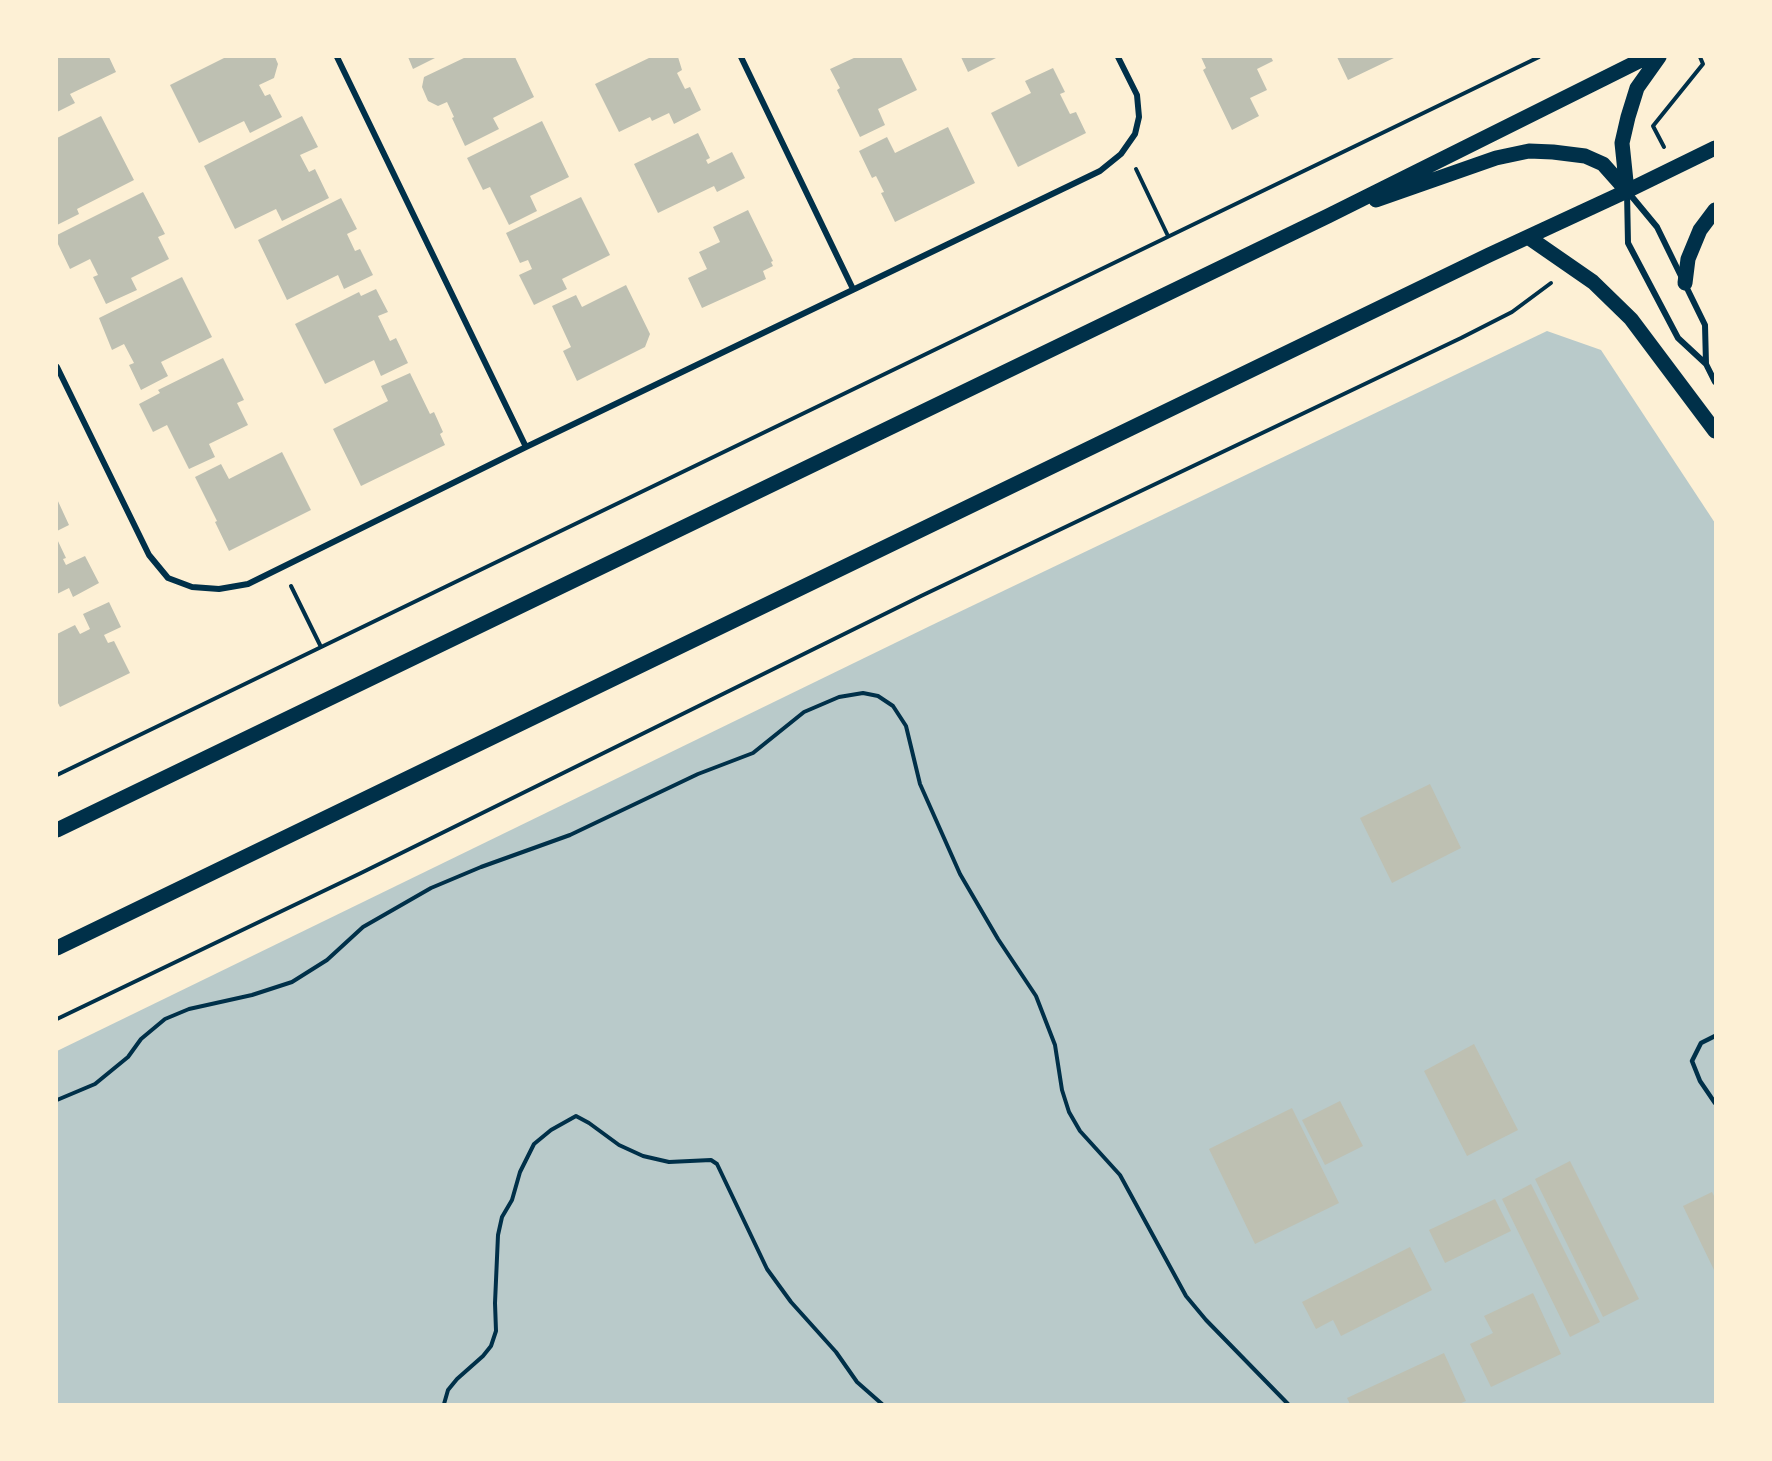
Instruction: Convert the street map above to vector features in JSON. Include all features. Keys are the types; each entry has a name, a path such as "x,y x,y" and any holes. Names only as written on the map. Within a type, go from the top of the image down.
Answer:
{"main road":[{"path":"57,830 1328,216 1647,57"},
{"path":"1627,191 1622,143 1628,117 1637,88 1659,57"},
{"path":"57,948 1715,148"},
{"path":"1328,216 1496,158 1529,152 1585,156 1603,165 1627,191"},
{"path":"1685,283 1688,260 1700,230 1715,210"},
{"path":"1528,237 1593,282 1631,319 1715,431"}],"street":[{"path":"337,57 526,447"},
{"path":"741,57 853,288"},
{"path":"57,367 149,555 168,578 192,587 219,589 248,584 853,288 1100,171 1126,148 1135,135 1138,117 1137,95 1118,57"},
{"path":"1627,191 1657,227 1705,325 1706,363"},
{"path":"1627,191 1628,243 1678,338 1706,363 1715,382"}],"lane":[{"path":"1715,1036 1701,1043 1692,1061 1700,1081 1715,1103"}],"path":[{"path":"57,775 1539,57"},
{"path":"1674,168 1653,126 1703,64 1700,57"},
{"path":"1126,148 1168,236"},
{"path":"57,1019 404,852 932,591 1461,338 1512,312 1552,282 1577,270"},
{"path":"282,568 321,647"},
{"path":"57,1100 95,1084 128,1057 141,1039 165,1019 189,1009 252,995 292,982 327,960 363,927 432,888 481,867 570,835 698,774 753,753 804,712 839,697 863,693 878,696 893,706 906,726 920,784 960,874 998,939 1036,996 1055,1045 1062,1090 1069,1112 1080,1131 1120,1175 1186,1296 1206,1320 1288,1404"},
{"path":"444,1404 448,1390 483,1356 491,1346 496,1331 498,1235 502,1217 512,1200 520,1172 534,1144 551,1130 576,1116 619,1145 643,1156 669,1162 711,1160 717,1164 767,1269 791,1302 836,1352 857,1382 882,1404"}],"shaded area":[{"path":"1547,331 1601,350 1715,523 1715,1404 57,1404 57,1051 932,625"}],"building":[{"path":"57,57 109,57 116,72 70,94 75,103 57,112"},
{"path":"226,57 275,57 278,64 274,78 259,85 265,96 270,94 282,117 250,133 244,121 199,143 170,85"},
{"path":"408,57 437,57 413,69"},
{"path":"466,57 515,57 534,97 493,118 499,129 465,146 447,102 438,106 428,101 422,87 424,77"},
{"path":"651,57 678,57 682,70 677,73 685,89 690,87 701,110 674,124 669,113 652,121 650,117 619,132 595,84"},
{"path":"856,57 901,57 917,90 878,109 885,125 860,137 837,90 840,88 830,69"},
{"path":"961,57 998,57 968,72"},
{"path":"1201,57 1271,57 1273,61 1257,69 1267,90 1250,98 1259,116 1232,130 1203,70 1206,68"},
{"path":"1337,57 1396,57 1348,80"},
{"path":"1053,68 1065,92 1060,94 1070,114 1076,112 1086,133 1018,167 991,113 1031,93 1025,81"},
{"path":"101,116 134,180 77,209 79,214 57,225 57,138"},
{"path":"302,116 318,147 300,155 309,172 315,169 329,198 282,221 276,209 235,229 204,166"},
{"path":"542,121 569,177 530,196 537,211 509,225 490,187 483,190 467,158"},
{"path":"948,127 975,183 895,222 881,193 884,192 876,176 872,178 859,151 887,137 895,153"},
{"path":"698,133 710,158 706,160 708,164 732,152 745,178 717,192 714,186 658,213 634,164"},
{"path":"143,192 165,234 158,237 169,259 131,278 137,290 106,304 93,277 98,275 90,259 70,269 57,242 57,235"},
{"path":"581,197 610,255 562,279 567,289 534,305 519,275 532,269 528,260 520,263 506,233"},
{"path":"341,198 357,229 347,234 355,251 360,249 373,275 344,289 338,275 287,300 258,240"},
{"path":"748,210 773,261 771,262 773,266 763,271 766,279 702,308 688,278 707,269 699,252 720,242 713,227"},
{"path":"182,277 212,337 161,362 168,376 141,390 129,365 134,363 124,344 112,350 99,318"},
{"path":"626,285 650,334 645,347 577,381 563,351 571,347 552,306 576,295 582,307"},
{"path":"376,289 388,312 378,316 390,341 396,338 408,363 381,376 374,360 325,384 295,324 359,292 361,296"},
{"path":"223,358 244,400 237,403 248,425 209,444 215,457 189,469 167,425 153,432 139,404 160,393 158,390"},
{"path":"410,373 430,414 434,412 443,432 440,434 445,445 361,486 333,429 388,401 381,386"},
{"path":"282,452 311,510 229,551 195,477 221,464 229,479"},
{"path":"57,499 69,525 57,531"},
{"path":"57,539 66,558 63,559 66,565 85,556 99,583 73,597 69,588 57,594"},
{"path":"109,602 121,627 104,635 108,643 114,641 130,673 60,707 57,701 57,634 75,625 80,634 90,629 83,614"},
{"path":"1430,784 1461,848 1392,883 1360,818"},
{"path":"1474,1044 1518,1130 1467,1156 1424,1071"},
{"path":"1340,1101 1363,1146 1325,1165 1302,1120"},
{"path":"1292,1108 1339,1203 1255,1244 1209,1149"},
{"path":"1570,1161 1639,1299 1603,1317 1535,1179"},
{"path":"1531,1184 1600,1322 1570,1337 1502,1199"},
{"path":"1712,1192 1715,1198 1715,1272 1683,1206"},
{"path":"1495,1199 1511,1231 1445,1263 1429,1230"},
{"path":"1410,1247 1432,1290 1341,1336 1333,1320 1316,1329 1302,1302"},
{"path":"1533,1293 1561,1354 1491,1387 1470,1344 1493,1333 1484,1316"},
{"path":"1444,1353 1466,1401 1459,1404 1350,1404 1347,1398"}]}
